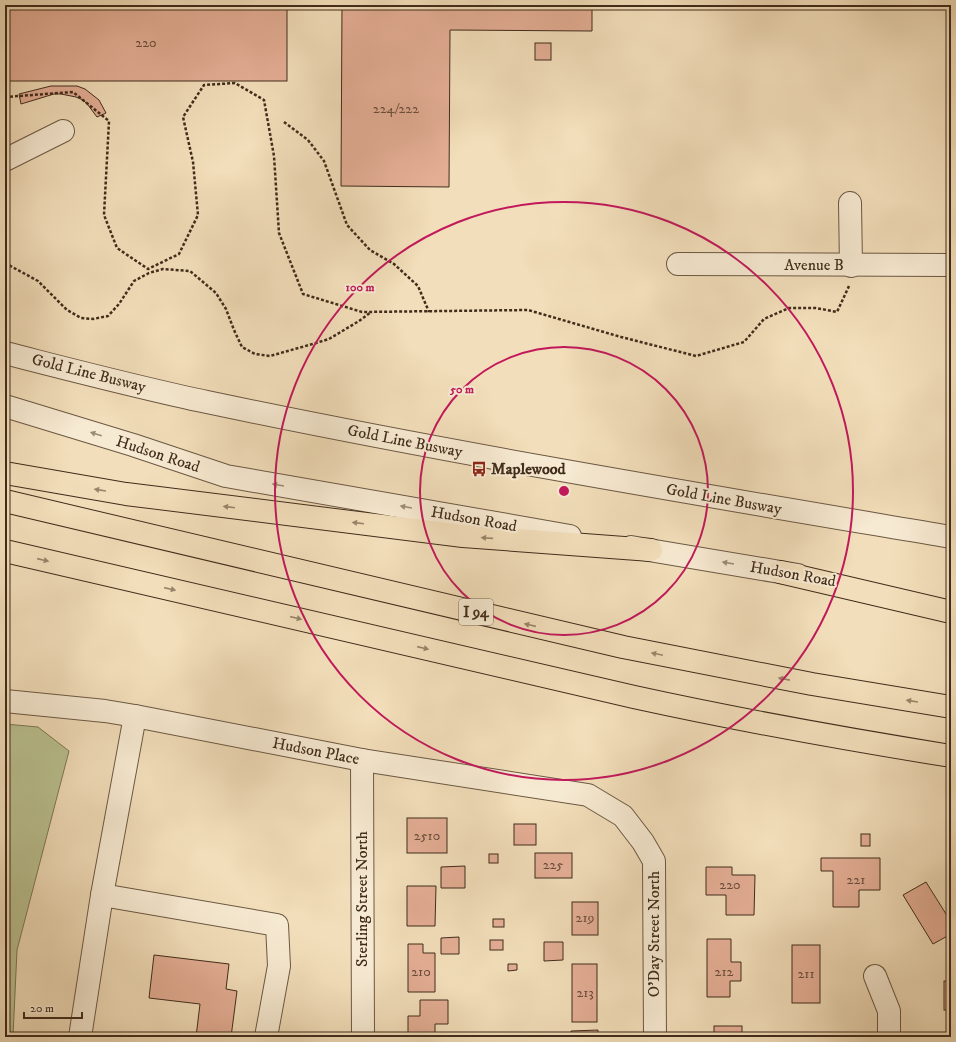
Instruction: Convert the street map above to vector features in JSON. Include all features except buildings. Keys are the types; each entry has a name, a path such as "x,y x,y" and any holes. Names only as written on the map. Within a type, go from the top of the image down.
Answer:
{"highway":[{"path":"5,473 133,495 463,536 651,550"},
{"name":"I 94","path":"5,501 624,647 812,684 951,707"},
{"path":"5,551 634,697 731,717 951,756"},
{"path":"780,572 951,612"}],"street":[{"path":"5,160 63,130"},
{"path":"850,203 851,274"},
{"name":"Avenue B","path":"678,264 851,274 951,265"},
{"name":"Gold Line Busway","path":"5,353 204,402 374,436 617,481 951,537"},
{"name":"Hudson Road","path":"5,406 133,445 226,476 951,601"},
{"name":"Hudson Place","path":"5,701 105,711 362,760 588,795 623,816"},
{"path":"80,1037 102,895 135,716"},
{"name":"Sterling Street North","path":"362,760 363,1037"},
{"name":"O'Day Street North","path":"623,816 643,842 654,861 655,1037"},
{"path":"102,895 277,925 279,966 266,1037"},
{"path":"875,976 890,1010 889,1037"}],"path":[{"path":"5,96 73,92 109,121 104,216 117,248 148,269 179,254 198,216 193,162 183,117 204,85 235,83 264,100 274,156 279,233 303,294 362,312 528,310 621,337 696,356 744,342 764,319 789,308 816,308 837,312 851,274"},
{"path":"284,122 308,140 324,161 347,225 370,250 394,264 418,286 429,312"},
{"path":"5,262 38,281 67,310 81,318 93,319 108,316 134,281 149,273 163,269 190,271 216,293 226,310 242,347 255,354 270,356 329,339 360,321 372,312"}],"green space":[{"path":"5,724 38,727 69,751 17,950 13,1037 5,1037"}],"place":[{"name":"Maplewood","path":"479,469"}]}
